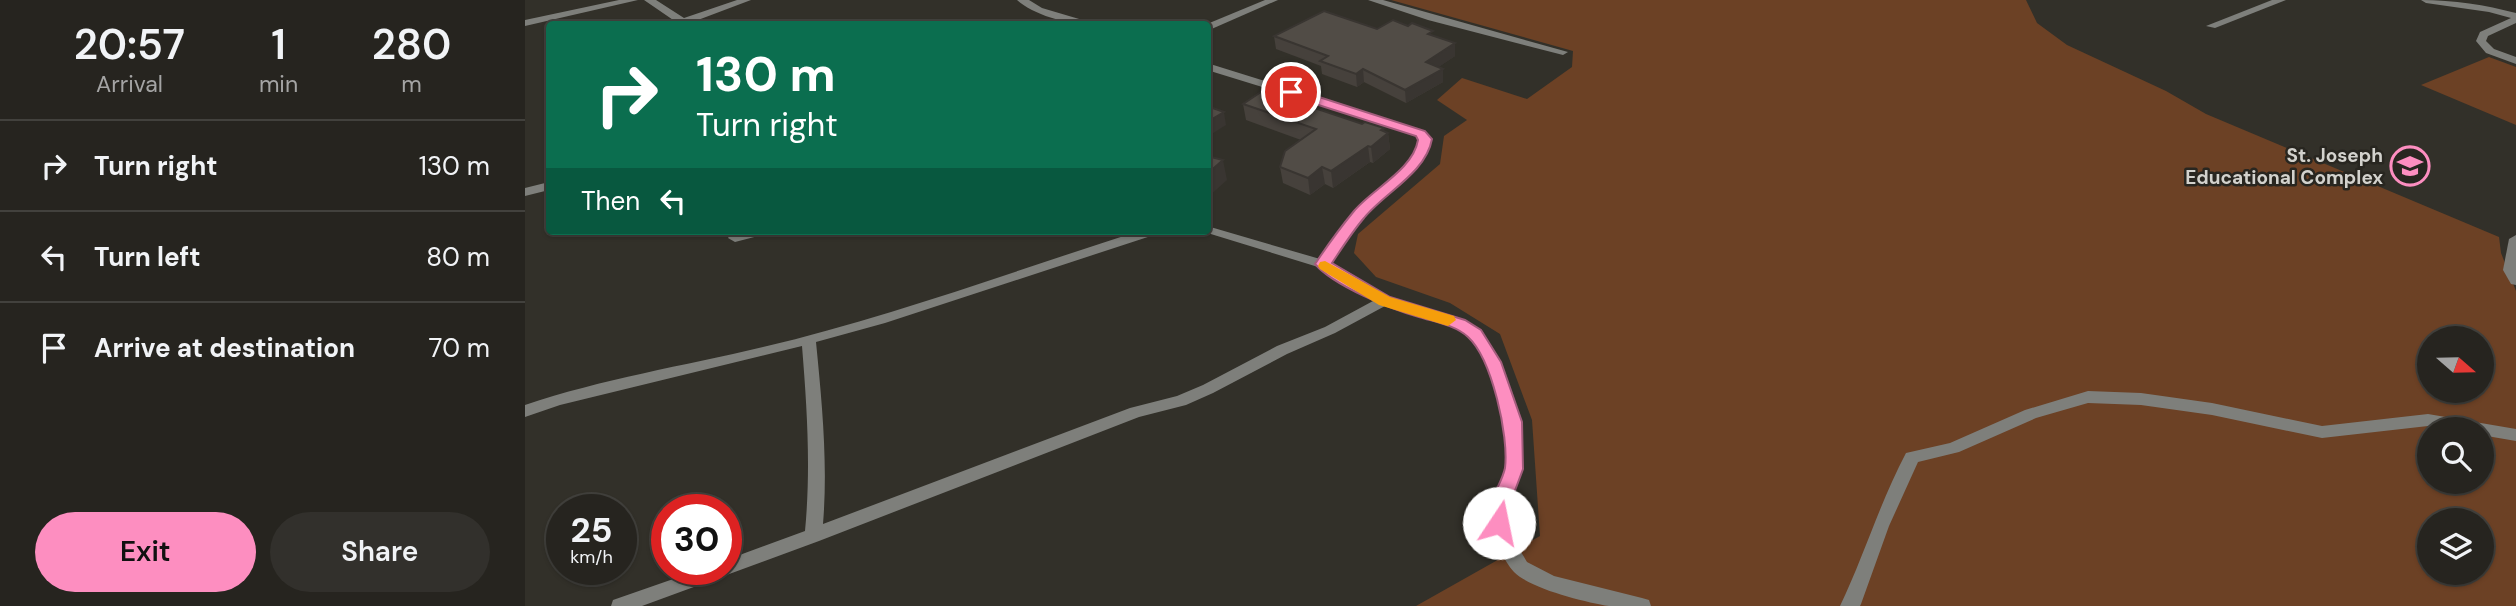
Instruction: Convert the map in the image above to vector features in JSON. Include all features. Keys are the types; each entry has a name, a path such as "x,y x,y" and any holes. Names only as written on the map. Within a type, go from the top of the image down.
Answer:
{"street":[{"path":"525,23 633,0"},
{"path":"649,0 681,21"},
{"path":"689,21 746,0"},
{"path":"1022,0 1050,13 1080,21"},
{"path":"1211,26 1273,0"},
{"path":"1373,0 1563,52"},
{"path":"2211,26 2281,0"},
{"path":"2426,0 2490,9 2516,18"},
{"path":"2516,18 2484,34 2481,41 2490,51 2516,61"},
{"path":"1211,67 1420,133 1425,139 1423,149 1406,170 1360,213 1323,264"},
{"path":"525,192 546,187"},
{"path":"1211,231 1323,264 1384,301 1459,324 1475,334 1493,362 1513,422 1514,469 1500,504 1499,523 1507,545 1521,567 1550,583 1642,606"},
{"path":"735,238 746,235"},
{"path":"525,411 653,376 809,340 984,288 1134,235"},
{"path":"2516,239 2510,270 2516,281"},
{"path":"742,562 1136,412 1181,401 1384,301"},
{"path":"809,340 817,436 817,491 813,536"},
{"path":"1849,606 1855,598 1880,526 1912,457 1953,448 2058,405 2088,397 2141,399 2211,409 2322,432 2417,421"},
{"path":"2494,431 2516,435"},
{"path":"620,606 678,585"}],"shaded area":[{"path":"1391,0 2026,0 2037,23 2067,45 2166,91 2206,114 2499,237 2501,253 2516,291 2516,606 1416,606 1540,536 1532,420 1500,334 1450,303 1376,277 1354,253 1358,234 1440,164 1444,136 1467,120 1437,100 1462,78 1527,99 1572,67 1573,51"},
{"path":"2489,57 2516,67 2516,125 2421,85"}],"building":[{"path":"1324,11 1377,29 1393,20 1408,26 1412,23 1433,31 1428,34 1455,43 1426,62 1443,69 1405,90 1363,69 1356,74 1320,61 1328,56 1274,36"},
{"path":"1264,90 1292,100 1296,97 1316,103 1311,107 1362,124 1365,122 1384,128 1381,130 1388,133 1371,147 1368,146 1331,171 1322,167 1308,178 1280,167 1285,151 1316,129 1243,104"},
{"path":"1211,107 1224,112 1211,120"},
{"path":"1211,157 1223,160 1211,170"}],"slow traffic":[{"path":"1325,266 1384,301 1448,320"}],"place":[{"name":"St. Joseph Educational Complex","path":"2410,166"}],"route":[{"path":"1291,92 1412,130 1425,139 1423,149 1406,170 1360,213 1336,242 1323,264 1384,301 1459,324 1475,334 1493,362 1513,422 1514,469 1500,504 1499,523"}]}
